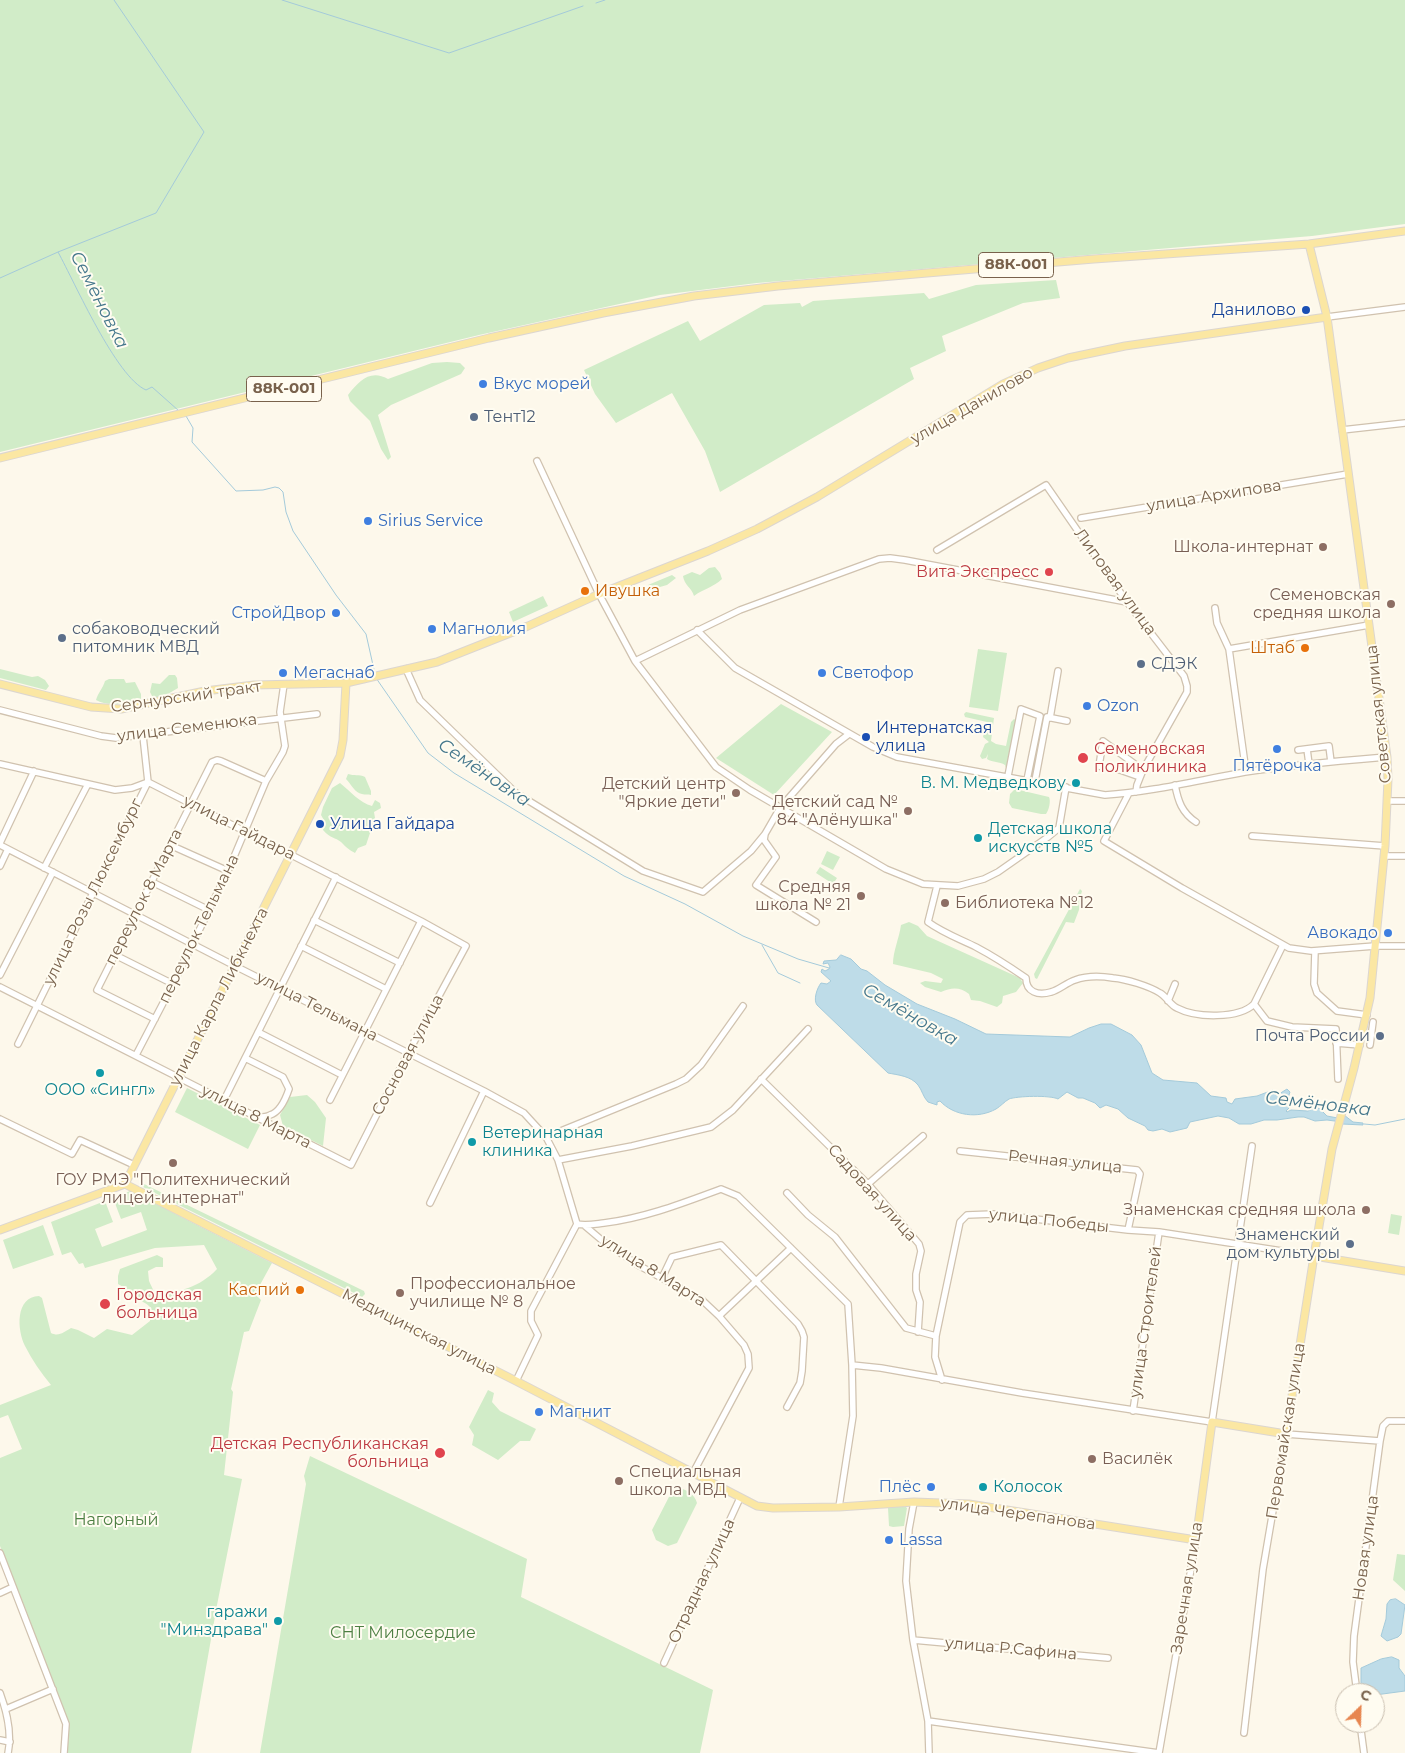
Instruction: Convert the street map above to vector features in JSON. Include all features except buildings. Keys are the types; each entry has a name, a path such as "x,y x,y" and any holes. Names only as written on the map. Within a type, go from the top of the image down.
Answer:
{"main road":[{"name":"88К-001","path":"0,458 190,413 497,336 602,313 694,296 778,286 1045,263 1309,244 1405,231"},
{"name":"Советская улица","path":"1309,244 1326,317 1387,757 1388,780 1384,856 1370,998 1360,1046 1337,1129"},
{"name":"улица Данилово","path":"599,594 708,551 782,517 1003,384 1038,368 1068,358 1126,346 1326,317"},
{"name":"Сернурский тракт","path":"0,684 91,707 121,709 205,691 254,685 346,683 456,656 599,594"},
{"name":"улица Карла Либкнехта","path":"125,1184 340,756 344,740 346,683"},
{"name":"Первомайская улица","path":"1286,1434 1314,1256 1337,1129"},
{"path":"0,1230 125,1184"},
{"name":"Медицинская улица","path":"125,1184 516,1381 712,1483"},
{"name":"улица Победы","path":"1314,1256 1405,1271"},
{"path":"1212,1422 1286,1434"},
{"name":"Заречная улица","path":"1196,1540 1212,1422"},
{"name":"улица Черепанова","path":"712,1483 751,1504 767,1508 839,1507 914,1502 969,1504 1196,1540"}],"street":[{"name":"улица Данилово","path":"1326,317 1405,307"},
{"path":"1342,430 1405,423"},
{"path":"537,461 599,594 635,661 716,767 744,786 886,869 923,884 937,886 958,886 984,879 1012,864 1048,837 1059,828 1066,787"},
{"name":"улица Архипова","path":"1080,518 1348,474"},
{"name":"Липовая улица","path":"937,550 1046,485 1127,602 1184,676 1187,686 1187,692 1143,770 1136,792"},
{"path":"635,661 740,610 879,559 904,560 1127,602"},
{"path":"1215,608 1217,623 1229,650 1246,772"},
{"path":"1229,650 1369,625"},
{"path":"698,630 734,668 849,734 897,757 1105,795 1136,792 1246,772 1387,757"},
{"path":"406,669 420,700 516,793 643,871 704,892 751,850 765,834 780,808 836,744 849,734"},
{"path":"1035,781 1058,671"},
{"name":"переулок Тельмана","path":"136,1055 193,944 246,832 247,823 266,782 285,746 280,712 284,684"},
{"path":"1008,776 1021,708 1040,716 1067,721"},
{"name":"улица Семенюка","path":"0,710 101,736 116,738 317,714"},
{"path":"1027,780 1040,716"},
{"name":"улица Розы Люксембург","path":"18,1044 148,782 143,736"},
{"path":"1140,778 1120,770 1099,766 1103,741 1143,770"},
{"path":"1298,750 1329,746 1330,762"},
{"path":"1307,749 1309,764"},
{"name":"переулок 8 Марта","path":"155,1019 97,990 212,762 217,760 266,782"},
{"path":"0,764 120,790 148,782"},
{"path":"0,844 34,772"},
{"name":"улица Гайдара","path":"148,782 336,877 466,946"},
{"path":"44,868 88,784"},
{"path":"1174,785 1178,801 1183,810 1196,822"},
{"path":"1129,793 1104,842 1283,945 1298,950 1315,951 1376,946 1405,946"},
{"path":"1387,801 1405,802"},
{"path":"765,834 764,840 776,857 756,884 816,922"},
{"path":"1252,836 1384,846"},
{"name":"улица Тельмана","path":"0,844 234,966 484,1091 524,1114 546,1137"},
{"path":"170,845 228,871"},
{"path":"0,866 8,849"},
{"path":"1384,856 1405,856"},
{"path":"0,975 53,872"},
{"path":"224,1100 336,877"},
{"path":"152,882 209,910"},
{"path":"937,886 928,922 1005,963 1026,978 1026,985 1030,990 1039,993 1051,992 1076,979 1095,976 1114,978 1137,984 1160,993 1175,1007 1182,1010 1216,1014 1241,1013 1254,1004 1283,945"},
{"path":"314,920 400,962"},
{"path":"330,1100 421,921"},
{"path":"301,946 386,989"},
{"name":"Сосновая улица","path":"351,1165 408,1053 466,946"},
{"path":"1315,951 1314,984 1317,993 1337,1011 1367,1015"},
{"path":"115,955 173,984"},
{"path":"1168,1001 1175,984"},
{"name":"улица 8 Марта","path":"0,987 351,1165"},
{"path":"1254,1004 1267,1021 1292,1027 1336,1029 1338,1079"},
{"path":"516,1381 538,1335 531,1321 531,1311 577,1224 558,1160 546,1137 686,1079 701,1065 743,1006"},
{"path":"1370,1045 1373,1022"},
{"path":"558,1160 632,1146 710,1127 733,1110 808,1029"},
{"path":"258,1032 342,1075"},
{"path":"1336,1043 1360,1046"},
{"path":"245,1058 283,1077 289,1089 287,1097 278,1109 271,1115 258,1117"},
{"name":"Садовая улица","path":"761,1079 868,1184 919,1244 921,1251 916,1274 916,1290 920,1302 918,1332"},
{"path":"430,1203 484,1091"},
{"path":"0,1118 72,1154 80,1140 134,1166"},
{"path":"868,1184 923,1136"},
{"name":"Заречная улица","path":"1212,1422 1252,1146"},
{"name":"Речная улица","path":"960,1151 1137,1170 1140,1174 1128,1230"},
{"path":"577,1224 585,1226 619,1221 665,1210 721,1189 738,1196 848,1304 853,1416 839,1507"},
{"path":"787,1193 808,1215 842,1245 906,1328 936,1336 935,1357 942,1380"},
{"name":"улица Победы","path":"936,1336 960,1222 967,1215 993,1214 1160,1232 1314,1256"},
{"name":"улица 8 Марта","path":"585,1226 618,1251 702,1300 719,1316 744,1345 748,1354 749,1368 693,1474"},
{"name":"улица Строителей","path":"1133,1411 1160,1232"},
{"path":"662,1278 672,1257 721,1245 798,1324 804,1337 802,1371 800,1383 787,1407"},
{"path":"719,1316 791,1248"},
{"path":"852,1365 882,1368 942,1380 1212,1422"},
{"name":"Новая улица","path":"1356,1683 1353,1662 1354,1636 1380,1441 1383,1426 1388,1422 1405,1422"},
{"path":"1286,1434 1380,1441"},
{"name":"Первомайская улица","path":"1244,1733 1263,1569 1286,1434"},
{"name":"Отрадная улица","path":"664,1663 740,1498"},
{"path":"914,1502 909,1529 906,1590 928,1721 929,1753"},
{"name":"Заречная улица","path":"1159,1753 1196,1540"},
{"path":"0,1553 66,1724 64,1753"},
{"path":"0,1593 13,1587"},
{"name":"улица Р.Сафина","path":"913,1640 1108,1658"},
{"path":"6,1709 53,1689"},
{"path":"0,1693 6,1709 10,1742 8,1753"},
{"path":"928,1721 1159,1753"},
{"path":"1361,1733 1364,1753"},
{"path":"0,1740 10,1742"}],"green space":[{"path":"0,0 1405,0 1405,224 1312,236 757,283 660,295 479,335 0,452"},
{"path":"1056,280 1060,298 1023,303 942,336 946,351 910,368 914,379 720,492 705,451 672,393 616,423 595,394 584,370 688,321 700,341 764,305 800,303 802,307 813,301 924,293 929,299 976,285"},
{"path":"432,363 460,363 465,368 461,374 391,405 378,415 391,457 388,460 381,449 370,421 350,401 348,395 356,385 370,376 382,376 388,379"},
{"path":"715,567 722,579 694,596 683,576 692,572 700,575 709,568"},
{"path":"672,575 676,578 667,585 649,590 648,585"},
{"path":"543,596 548,606 513,622 509,612"},
{"path":"978,649 1007,653 998,711 969,707"},
{"path":"0,669 32,677 38,676 45,680 49,686 46,690 0,678"},
{"path":"169,675 175,675 178,688 161,698 153,698 150,692 152,683 160,684"},
{"path":"109,679 124,679 126,683 135,682 141,694 141,700 112,704 96,700 105,681"},
{"path":"781,704 832,732 774,795 716,758"},
{"path":"966,712 994,718 991,741 1006,746 1011,722 1014,719 1017,721 1008,767 1006,768 1003,764 987,759 988,754 986,758 982,759 980,756 985,744 989,742 983,737 987,722 965,717 964,714"},
{"path":"348,774 365,777 371,795 355,790 346,779"},
{"path":"340,783 359,800 372,806 375,800 380,803 381,808 374,812 375,818 366,845 358,848 355,853 323,830 325,822 321,815 323,807 332,788"},
{"path":"1015,789 1049,797 1050,801 1046,814 1012,808 1009,803 1010,794"},
{"path":"827,851 840,857 833,870 821,864"},
{"path":"820,867 837,878 833,884 816,873"},
{"path":"1080,889 1082,891 1080,898 1082,902 1074,923 1066,922 1037,979 1034,974"},
{"path":"909,922 918,926 927,936 1020,978 1023,983 1016,992 1003,996 1002,1003 997,1007 971,1000 969,994 959,989 949,989 941,992 925,987 920,983 925,981 941,983 943,979 931,973 893,964 901,925"},
{"path":"187,1088 260,1125 248,1149 175,1112"},
{"path":"307,1095 315,1102 326,1118 323,1146 283,1126 280,1115 290,1097"},
{"path":"139,1183 364,1291 365,1294 362,1297 141,1186"},
{"name":"Нагорный","path":"130,1191 272,1263 255,1294 261,1300 249,1331 244,1332 231,1389 233,1392 224,1475 242,1479 217,1605 191,1753 67,1753 69,1734 67,1721 0,1546 0,1458 22,1449 8,1415 0,1418 0,1405 51,1385 25,1346 20,1332 22,1308 31,1298 39,1296 42,1298 51,1333 61,1334 71,1328 94,1338 107,1329 132,1335 150,1321 151,1308 130,1295 125,1288 118,1284 120,1269 157,1255 163,1258 163,1267 156,1267 148,1271 149,1281 156,1296 196,1285 217,1269 204,1245 155,1248 85,1268 83,1263 79,1264 71,1252 62,1255 51,1222 105,1201 113,1222 95,1229 102,1247 147,1230 141,1212 121,1219 113,1198"},
{"path":"1391,1214 1402,1216 1399,1235 1388,1233"},
{"path":"43,1225 54,1255 13,1269 3,1240"},
{"path":"488,1390 494,1393 492,1402 500,1411 536,1429 530,1441 520,1441 498,1460 472,1445 474,1435 469,1427"},
{"name":"СНТ Милосердие","path":"310,1456 527,1559 521,1597 713,1690 700,1753 260,1753 306,1484 304,1476"},
{"path":"678,1488 690,1493 697,1503 677,1543 668,1546 656,1540 652,1530 672,1491"},
{"path":"904,1505 907,1508 904,1526 889,1526 889,1506"},
{"path":"1397,1554 1405,1555 1405,1591 1393,1580"}],"water":[{"path":"841,955 851,959 861,969 917,1004 986,1034 1070,1037 1101,1024 1111,1024 1132,1035 1141,1045 1152,1073 1163,1080 1197,1083 1211,1096 1226,1098 1227,1102 1232,1104 1235,1099 1257,1096 1273,1090 1274,1093 1279,1094 1287,1089 1290,1092 1287,1112 1291,1110 1308,1111 1316,1107 1327,1116 1343,1119 1344,1115 1353,1122 1363,1123 1363,1125 1342,1124 1342,1122 1327,1120 1315,1121 1304,1117 1239,1124 1229,1118 1218,1116 1190,1122 1187,1128 1170,1132 1162,1129 1153,1131 1128,1118 1118,1109 1106,1105 1100,1108 1095,1103 1078,1098 1067,1092 1058,1099 1034,1096 1009,1099 996,1109 982,1114 959,1113 940,1101 937,1102 937,1105 928,1102 918,1085 912,1080 904,1076 888,1073 817,1005 815,997 821,983 827,984 831,981 821,972 822,969 825,971 830,967 828,963 823,964 824,961 836,960"},
{"path":"1396,1599 1405,1605 1401,1634 1387,1641 1381,1636 1386,1619 1387,1604 1390,1600"},
{"path":"1392,1657 1399,1660 1399,1668 1405,1676 1405,1691 1385,1694 1385,1683 1361,1683 1361,1668 1381,1659"}],"waterway":[{"name":"Семёновка","path":"114,0 204,132 156,213 58,252 97,328 122,367 134,382 146,390 152,387 179,411"},
{"path":"282,0 449,53 583,6"},
{"path":"596,3 605,0"},
{"path":"0,278 58,252"},
{"name":"Семёновка","path":"186,416 193,428 192,442 236,491 263,490 275,487 283,492 286,512 293,531 336,595 366,634 375,674"},
{"name":"Семёновка","path":"376,678 428,753 454,773 624,876 685,904 743,936 798,959 829,968"},
{"path":"762,945 778,973 800,983"},
{"name":"Семёновка","path":"1364,1124 1375,1125 1405,1119"}],"place":[{"name":"Данилово","path":"1306,310"},
{"name":"Вкус морей","path":"483,384"},
{"name":"Тент12","path":"474,417"},
{"name":"Sirius Service","path":"368,521"},
{"name":"Школа-интернат","path":"1323,547"},
{"name":"Вита Экспресс","path":"1049,572"},
{"name":"Ивушка","path":"585,591"},
{"name":"Семеновская средняя школа","path":"1391,604"},
{"name":"СтройДвор","path":"336,613"},
{"name":"Магнолия","path":"432,629"},
{"name":"собаководческий питомник МВД","path":"62,638"},
{"name":"Штаб","path":"1305,648"},
{"name":"СДЭК","path":"1141,664"},
{"name":"Мегаснаб","path":"283,673"},
{"name":"Светофор","path":"822,673"},
{"name":"Ozon","path":"1087,706"},
{"name":"Интернатская улица","path":"866,737"},
{"name":"Пятёрочка","path":"1277,749"},
{"name":"Семеновская поликлиника","path":"1083,758"},
{"name":"В. М. Медведкову","path":"1076,783"},
{"name":"Детский центр \"Яркие дети\"","path":"736,793"},
{"name":"Детский сад № 84 \"Алёнушка\"","path":"908,811"},
{"name":"Улица Гайдара","path":"320,824"},
{"name":"Детская школа искусств №5","path":"978,838"},
{"name":"Средняя школа № 21","path":"861,896"},
{"name":"Библиотека №12","path":"945,903"},
{"name":"Авокадо","path":"1388,933"},
{"name":"Почта России","path":"1380,1036"},
{"name":"ООО «Сингл»","path":"100,1073"},
{"name":"Ветеринарная клиника","path":"472,1142"},
{"name":"ГОУ РМЭ \"Политехнический лицей-интернат\"","path":"173,1163"},
{"name":"Знаменская средняя школа","path":"1366,1210"},
{"name":"Знаменский дом культуры","path":"1350,1244"},
{"name":"Каспий","path":"300,1290"},
{"name":"Профессиональное училище № 8","path":"400,1293"},
{"name":"Городская больница","path":"105,1304"},
{"name":"Магнит","path":"539,1412"},
{"name":"Детская Республиканская больница","path":"440,1453"},
{"name":"Василёк","path":"1092,1459"},
{"name":"Специальная школа МВД","path":"619,1481"},
{"name":"Плёс","path":"931,1487"},
{"name":"Колосок","path":"983,1487"},
{"name":"Lassa","path":"889,1540"},
{"name":"гаражи \"Минздрава\"","path":"278,1621"}]}
